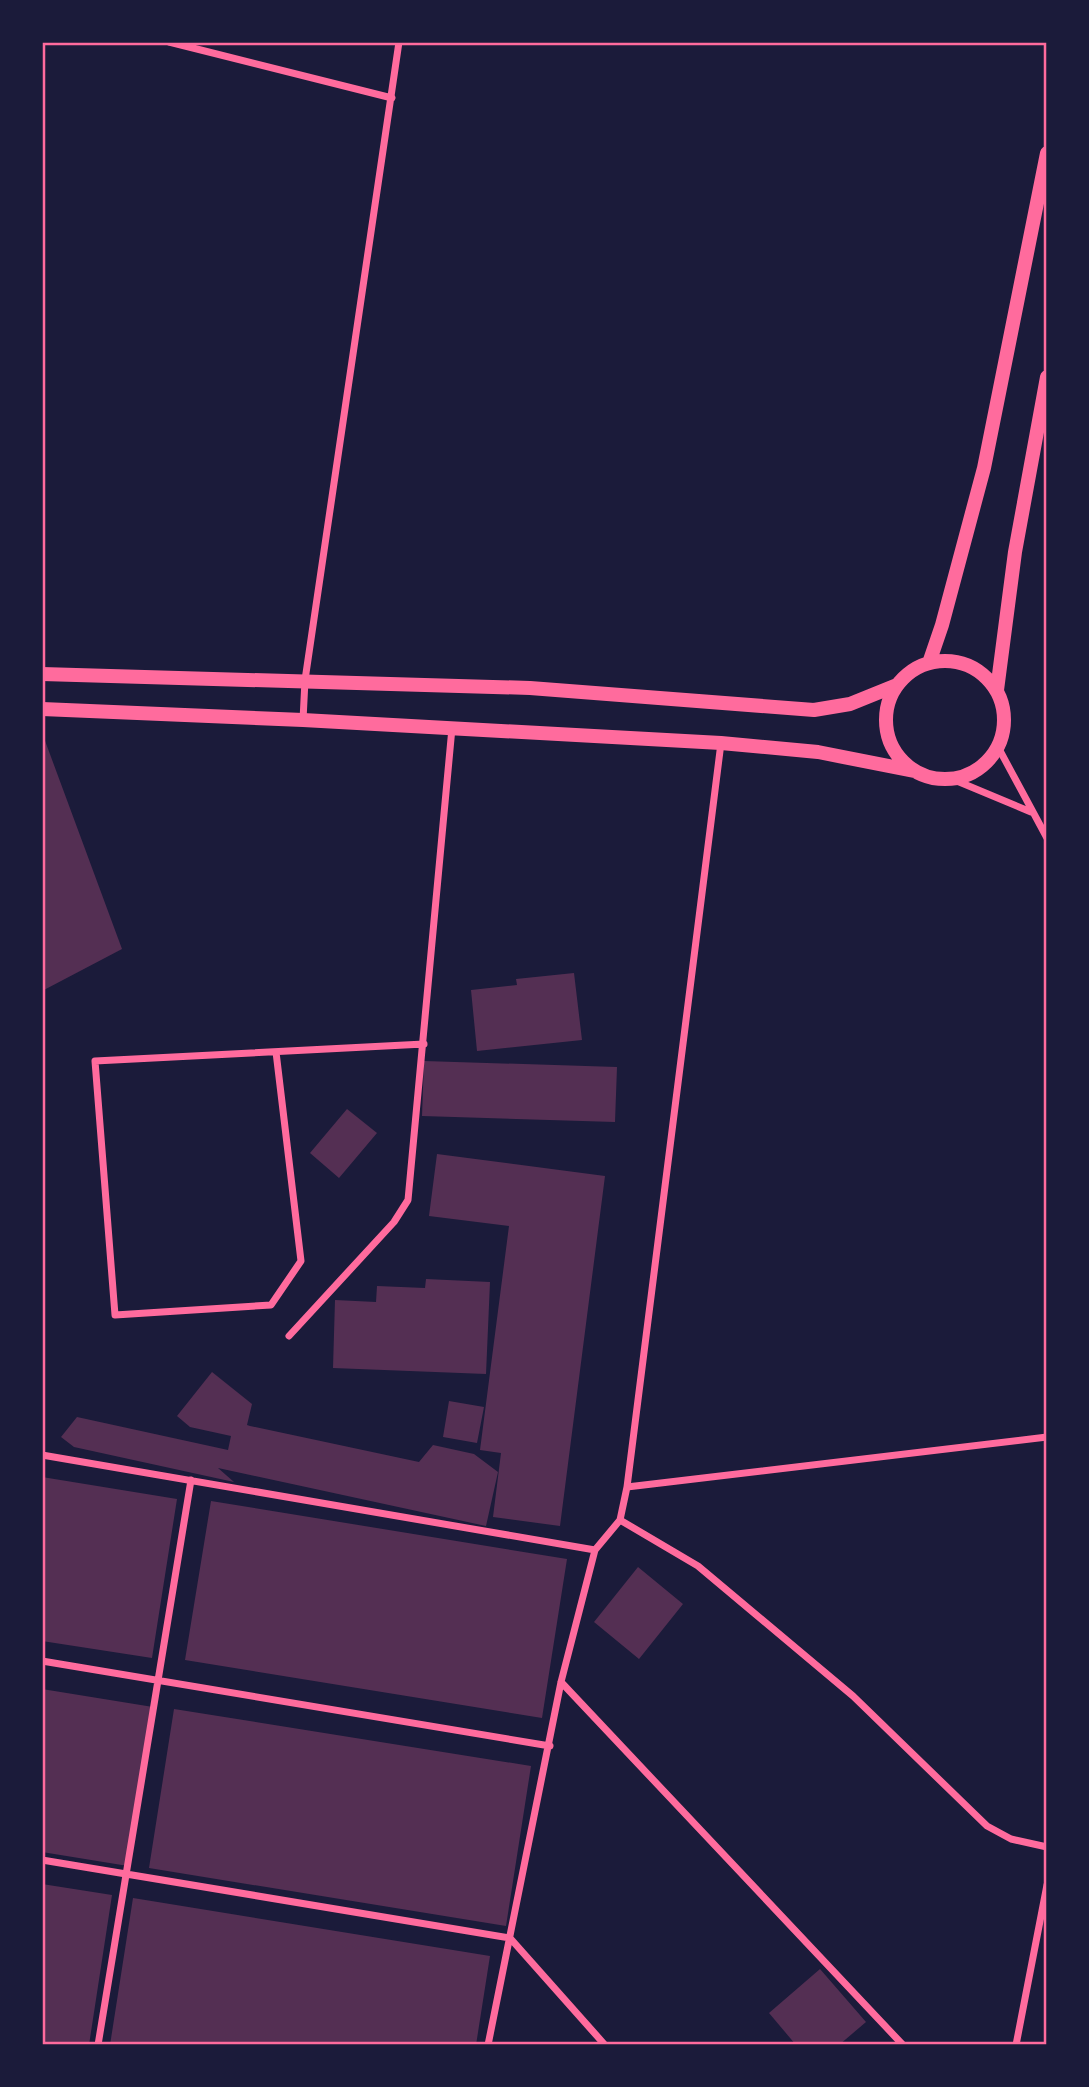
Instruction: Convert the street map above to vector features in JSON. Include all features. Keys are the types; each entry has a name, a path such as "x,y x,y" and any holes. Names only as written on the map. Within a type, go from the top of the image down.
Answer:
{"main road":[{"path":"929,663 942,625 984,468 1047,153"},
{"path":"42,709 452,727 721,743 818,752 914,771 932,778 952,779 971,774 987,762 998,747 1004,718 997,690 1015,552 1047,377"},
{"path":"914,771 899,758 889,741 886,722 888,702 897,685 911,671 929,663 955,661 979,671 997,690"},
{"path":"42,674 530,688 814,710 850,704 897,685"}],"street":[{"path":"169,42 392,98"},
{"path":"303,720 305,680 399,42"},
{"path":"289,1336 394,1222 408,1200 452,727"},
{"path":"488,2045 561,1682 595,1550 620,1520 627,1487 721,743"},
{"path":"998,747 1047,838"},
{"path":"952,779 1031,812"},
{"path":"276,1052 300,1261 271,1305 115,1315 95,1061 424,1044"},
{"path":"627,1487 1047,1437"},
{"path":"42,1455 595,1550"},
{"path":"98,2045 191,1480"},
{"path":"620,1520 698,1566 719,1583 853,1696 987,1826 1011,1839 1047,1847"},
{"path":"42,1661 550,1746"},
{"path":"561,1682 903,2045"},
{"path":"42,1860 510,1938 605,2045"},
{"path":"1016,2045 1047,1885"}],"building":[{"path":"44,738 122,949 42,991 42,739"},
{"path":"574,973 582,1040 477,1051 471,990 517,985 516,979"},
{"path":"424,1061 617,1067 615,1122 422,1116"},
{"path":"347,1109 377,1133 339,1178 310,1153"},
{"path":"437,1154 605,1176 560,1526 493,1517 501,1453 480,1450 509,1226 429,1216"},
{"path":"426,1279 490,1282 486,1374 333,1368 335,1300 376,1302 377,1286 425,1288"},
{"path":"212,1372 252,1404 247,1425 250,1426 419,1462 433,1445 474,1454 498,1472 486,1526 218,1468 234,1482 74,1447 61,1437 77,1417 228,1450 231,1436 190,1427 177,1416"},
{"path":"449,1401 484,1407 477,1443 443,1437"},
{"path":"42,1477 177,1499 152,1658 42,1641"},
{"path":"211,1501 567,1559 542,1718 185,1660"},
{"path":"638,1567 683,1604 639,1659 594,1622"},
{"path":"42,1689 153,1707 128,1866 42,1852"},
{"path":"174,1709 531,1766 506,1926 149,1868"},
{"path":"42,1884 112,1895 89,2045 42,2045"},
{"path":"133,1898 490,1956 476,2045 110,2045"},
{"path":"820,1969 866,2022 839,2045 796,2045 769,2013"}]}
